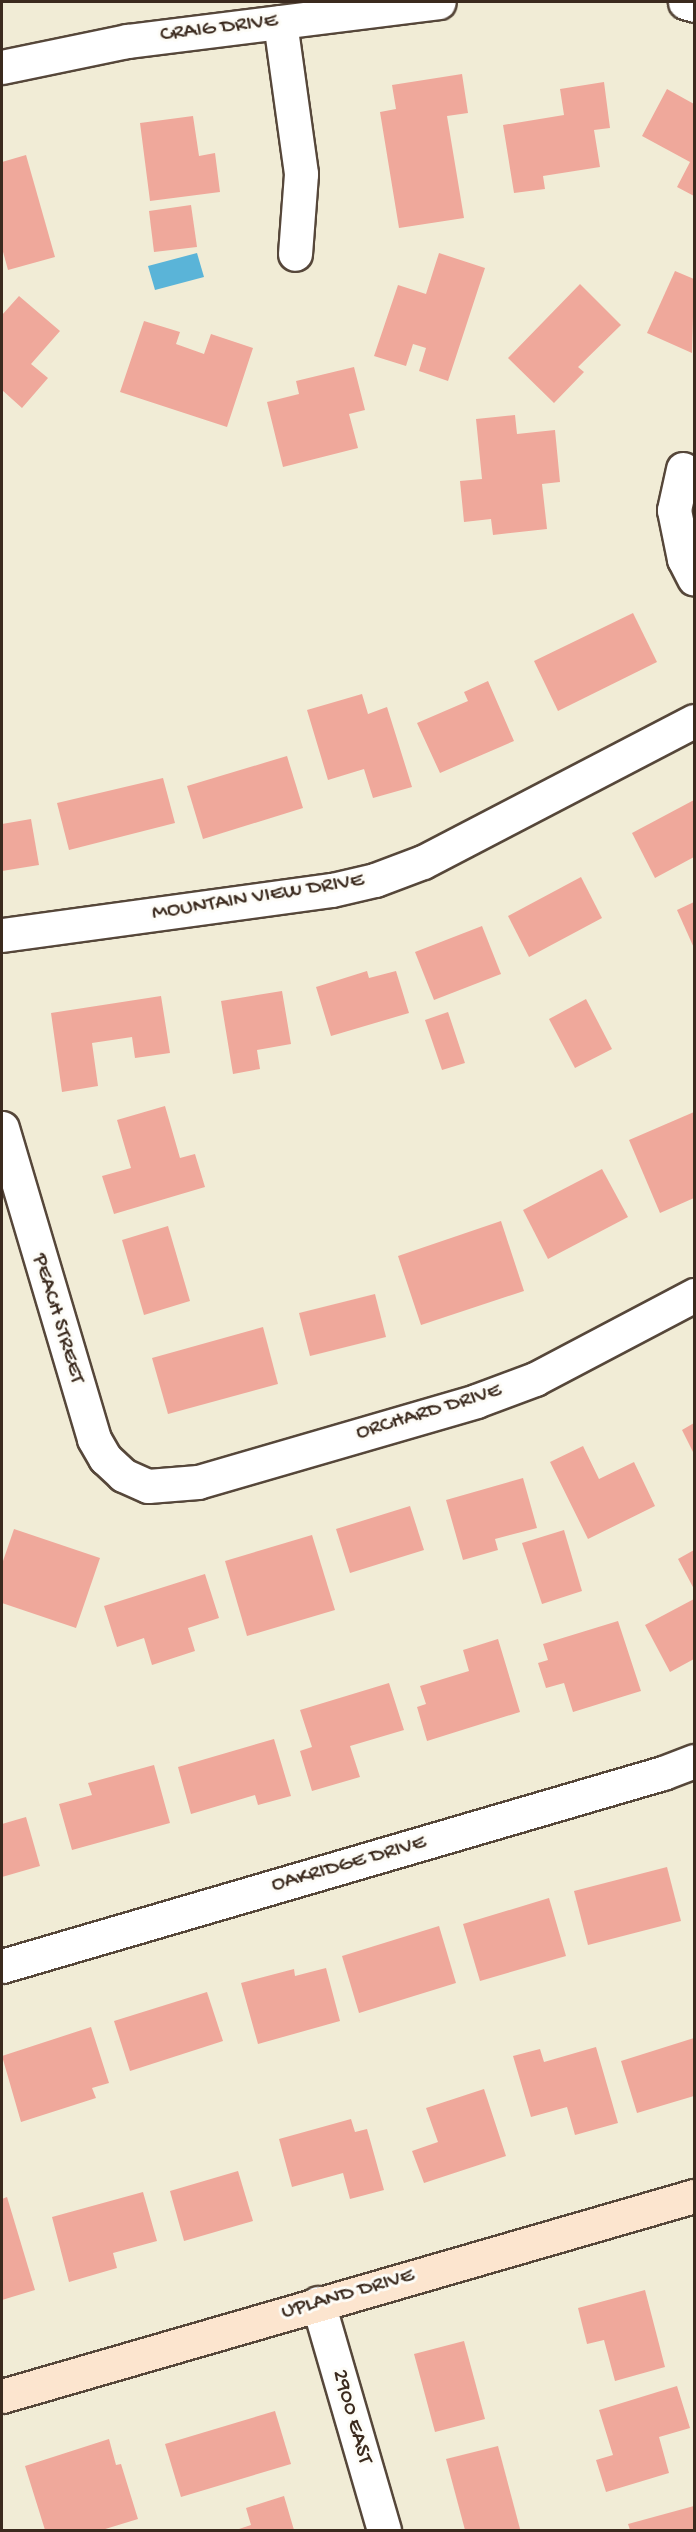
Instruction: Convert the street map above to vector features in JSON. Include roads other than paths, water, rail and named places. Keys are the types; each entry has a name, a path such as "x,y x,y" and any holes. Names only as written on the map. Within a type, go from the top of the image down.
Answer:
{"street":[{"name":"CRAIG DRIVE","path":"2,67 128,41 439,2"},
{"path":"685,2 694,4"},
{"path":"280,22 301,174 295,254"},
{"path":"682,469 674,510 684,559 694,579"},
{"name":"MOUNTAIN VIEW DRIVE","path":"2,935 332,890 375,880 423,862 694,721"},
{"name":"PEACH STREET","path":"2,1128 94,1439 105,1458 123,1475 148,1486"},
{"name":"ORCHARD DRIVE","path":"148,1486 198,1482 476,1401 535,1378 694,1295"},
{"name":"OAKRIDGE DRIVE","path":"2,1966 663,1773 694,1761"},
{"name":"UPLAND DRIVE","path":"2,2396 694,2196"},
{"name":"2900 EAST","path":"318,2303 384,2530"}],"water":[{"path":"197,253 204,277 155,290 148,266"}]}
